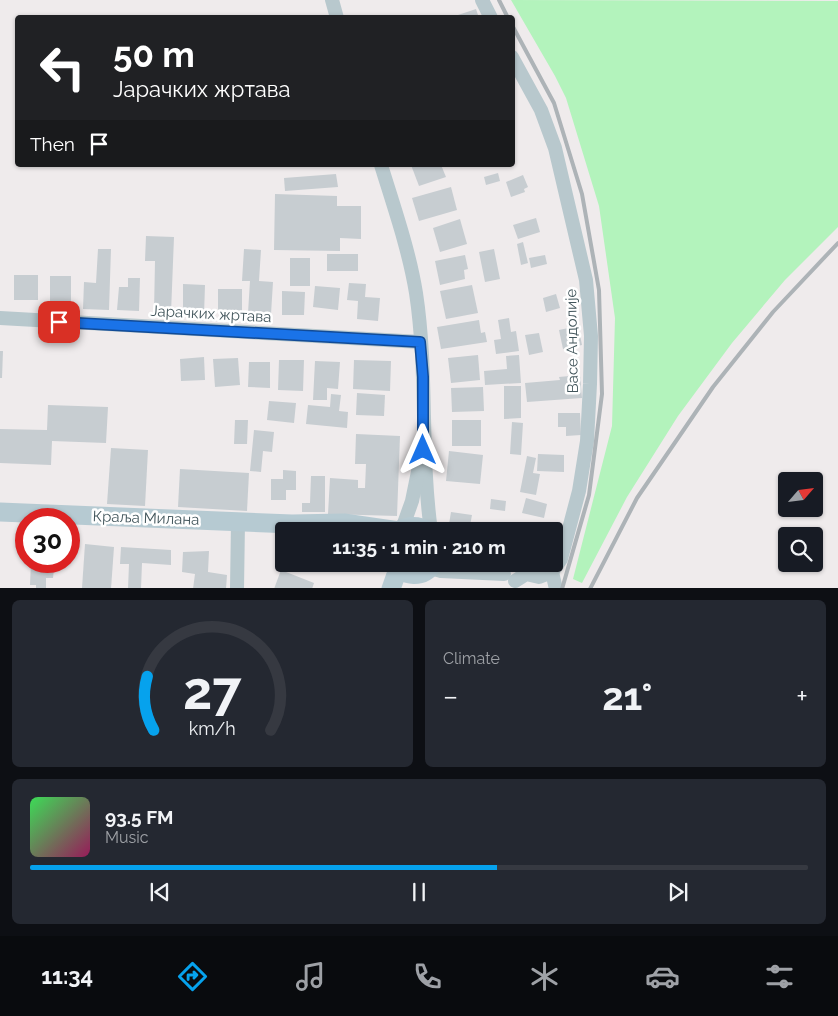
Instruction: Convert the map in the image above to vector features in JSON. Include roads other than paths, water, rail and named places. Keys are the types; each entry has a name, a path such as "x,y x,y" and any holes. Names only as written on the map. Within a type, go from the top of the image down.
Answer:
{"main road":[{"name":"Краља Милана","path":"0,512 275,523"},
{"path":"391,588 395,572"},
{"path":"413,588 426,572"}],"street":[{"path":"332,0 336,15"},
{"path":"482,0 490,15"},
{"name":"Васе Андолије","path":"515,62 541,110 555,148 586,280 589,310 590,384 586,441 579,491 563,551"},
{"path":"383,167 406,248 416,292 423,377 423,450 428,522"},
{"name":"Јарачких жртава","path":"0,318 420,342"},
{"path":"403,522 412,501 423,450"},
{"path":"237,588 238,522"},
{"path":"448,572 513,582 526,574 539,577 552,572 556,588"},
{"path":"502,572 513,582"}],"railway":[{"path":"499,0 506,15"},
{"path":"515,31 554,103 582,194 599,290 602,394 589,495 562,588"},
{"path":"591,588 637,498 713,387 773,312 838,243"}]}
